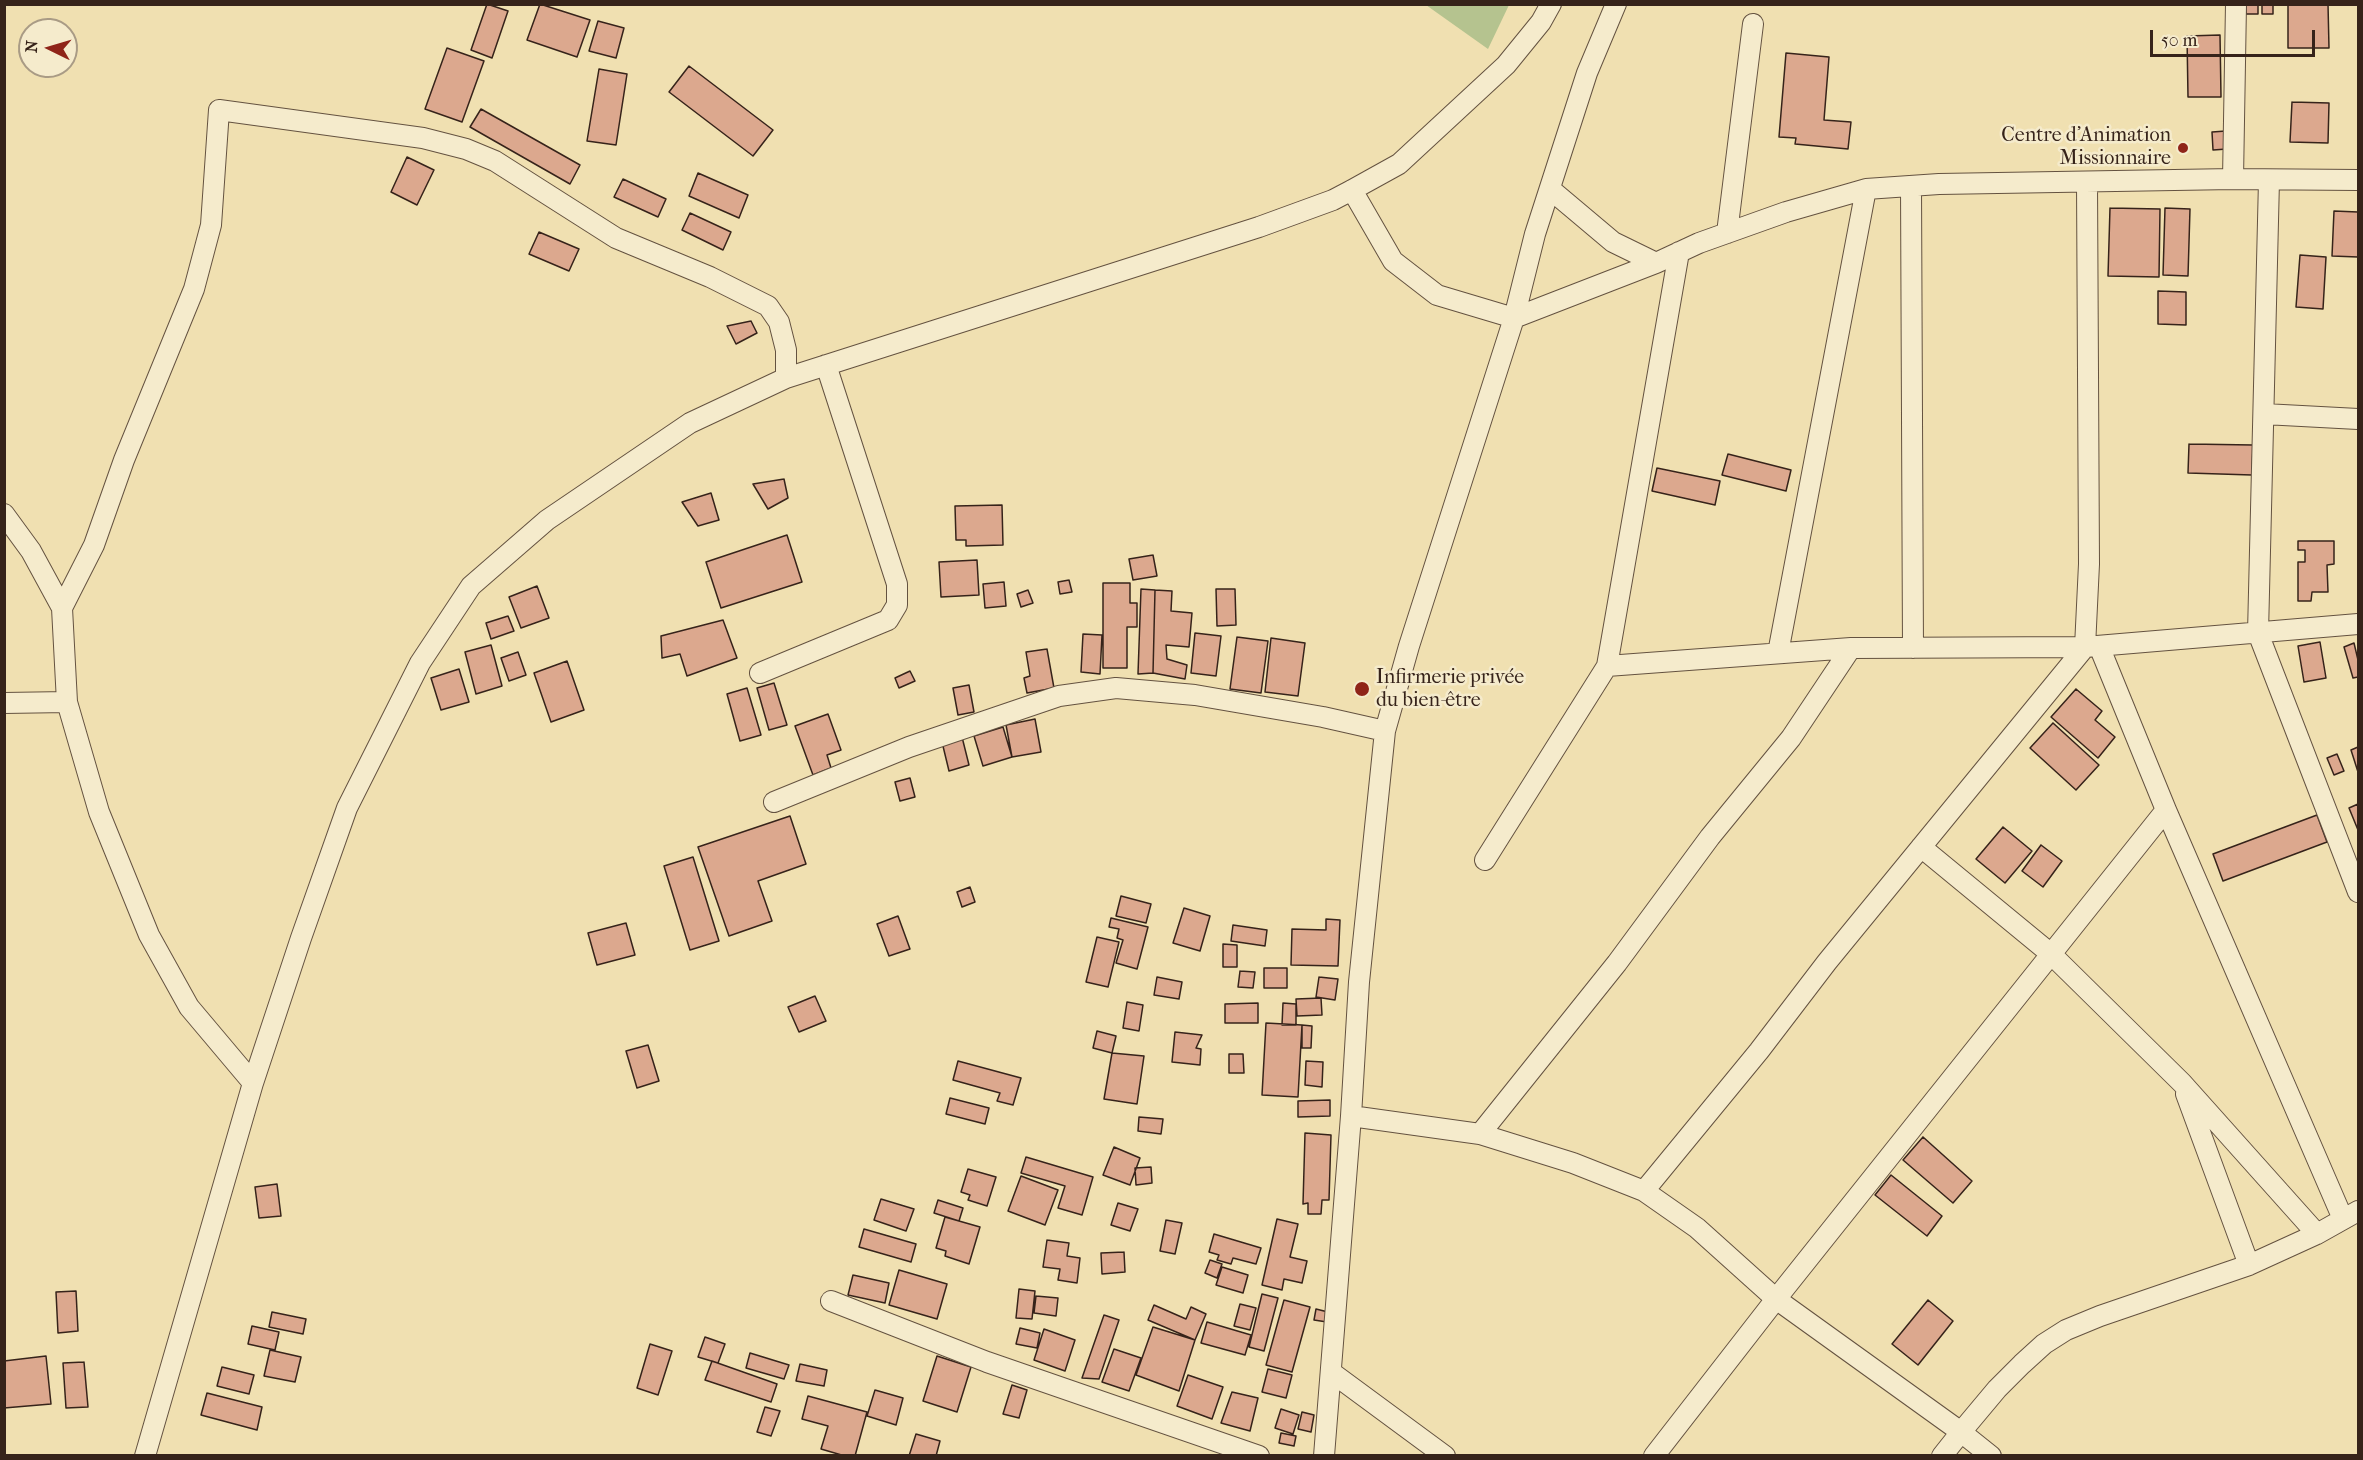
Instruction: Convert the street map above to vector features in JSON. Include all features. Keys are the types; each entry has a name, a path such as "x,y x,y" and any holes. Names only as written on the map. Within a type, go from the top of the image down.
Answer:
{"street":[{"path":"145,1455 253,1083 347,808 420,663 471,586 547,520 690,423 786,378 1259,227 1333,200 1352,190 1399,164 1506,65 1540,22 1551,4"},
{"path":"1324,1455 1351,1116 1359,982 1385,731 1409,646 1514,318 1535,234 1587,74 1616,4"},
{"path":"2233,179 2236,4"},
{"path":"1727,233 1753,24"},
{"path":"62,608 94,545 124,460 194,289 211,225 219,110 423,138 466,149 495,161 616,238 710,277 768,306 779,322 786,350 786,378"},
{"path":"1352,190 1393,261 1437,295 1514,318 1727,233 1786,212 1866,189 2233,179 2358,180"},
{"path":"2270,180 2258,633 2358,892"},
{"path":"1942,1455 1997,1389 2044,1344 2066,1330 2100,1316 2249,1265 2351,1215 2092,647 2089,564 2087,182"},
{"path":"1911,186 1913,648"},
{"path":"1550,189 1613,242 1656,263"},
{"path":"1778,653 1866,189"},
{"path":"1485,860 1607,666 1679,252"},
{"path":"760,673 888,620 897,605 897,584 826,365"},
{"path":"2264,414 2358,419"},
{"path":"4,514 31,551 62,608 67,702 99,812 148,935 189,1007 253,1083"},
{"path":"1607,666 1851,648 2092,647 2358,624"},
{"path":"1644,1191 1921,847 2092,647"},
{"path":"1480,1134 1617,963 1710,837 1791,738 1851,648"},
{"path":"774,802 909,747 1059,696 1116,688 1195,695 1323,717 1385,731"},
{"path":"4,703 67,702"},
{"path":"1654,1455 2166,810"},
{"path":"1921,847 2051,954 2182,1083 2316,1234"},
{"path":"2182,1083 2249,1265"},
{"path":"1351,1116 1480,1134 1573,1163 1644,1191 1697,1228 1776,1299 1991,1455"},
{"path":"831,1301 998,1366 1259,1455"},
{"path":"1331,1372 1444,1455"}],"green space":[{"path":"1426,5 1509,5 1488,49"}],"building":[{"path":"487,4 508,11 492,58 471,50"},
{"path":"540,4 590,20 577,57 527,40"},
{"path":"2246,4 2258,4 2258,14 2246,14"},
{"path":"2262,4 2273,4 2273,14 2262,14"},
{"path":"2288,4 2328,4 2329,48 2288,48"},
{"path":"598,21 624,28 616,58 589,51"},
{"path":"2220,35 2221,97 2188,97 2187,36"},
{"path":"447,48 484,61 462,122 425,109"},
{"path":"1786,53 1829,57 1824,120 1851,122 1848,149 1795,144 1796,138 1779,137"},
{"path":"689,66 773,130 753,156 669,92"},
{"path":"599,69 627,74 616,145 587,141"},
{"path":"2292,102 2329,103 2328,143 2290,142"},
{"path":"481,109 580,165 570,184 470,127"},
{"path":"2226,131 2227,149 2213,150 2212,132"},
{"path":"407,157 434,170 417,205 391,192"},
{"path":"698,173 748,195 739,218 689,196"},
{"path":"623,179 666,199 658,217 614,197"},
{"path":"2110,208 2160,209 2159,277 2108,276"},
{"path":"2165,208 2190,209 2188,276 2163,275"},
{"path":"2334,211 2358,212 2358,257 2332,256"},
{"path":"690,213 731,232 723,250 682,230"},
{"path":"539,232 579,249 569,271 529,254"},
{"path":"2300,255 2326,257 2323,309 2296,307"},
{"path":"2158,291 2186,292 2186,325 2158,324"},
{"path":"751,321 757,333 736,344 727,326"},
{"path":"2189,444 2253,445 2252,475 2188,473"},
{"path":"1728,454 1791,470 1786,491 1722,475"},
{"path":"1657,468 1720,481 1715,505 1652,491"},
{"path":"784,479 788,498 768,509 753,484"},
{"path":"711,493 719,520 698,526 682,502"},
{"path":"1002,505 1003,545 966,546 966,540 956,540 955,506"},
{"path":"787,535 802,582 721,608 706,562"},
{"path":"2298,541 2334,541 2334,564 2327,565 2328,592 2312,592 2311,601 2298,601 2298,562 2305,562 2305,550 2298,550"},
{"path":"1153,555 1157,576 1133,580 1129,559"},
{"path":"977,560 979,595 941,597 939,562"},
{"path":"1069,580 1072,592 1060,594 1058,582"},
{"path":"1004,582 1006,606 985,608 983,584"},
{"path":"1103,583 1130,583 1130,603 1137,603 1137,627 1127,627 1127,668 1103,668"},
{"path":"537,586 549,618 521,628 509,597"},
{"path":"1141,589 1155,590 1153,673 1138,674"},
{"path":"1216,589 1235,589 1236,625 1217,626"},
{"path":"1028,590 1033,603 1021,607 1017,594"},
{"path":"1155,590 1172,591 1171,611 1192,613 1189,647 1166,645 1167,659 1187,665 1185,679 1153,673"},
{"path":"508,616 514,631 491,639 486,623"},
{"path":"723,620 737,658 687,676 680,654 662,658 661,636"},
{"path":"1195,633 1221,636 1216,676 1191,673"},
{"path":"1083,634 1102,635 1100,674 1081,672"},
{"path":"1237,637 1268,641 1261,693 1230,689"},
{"path":"1271,638 1305,643 1298,696 1265,692"},
{"path":"2320,642 2326,678 2304,682 2298,646"},
{"path":"2354,643 2358,660 2358,677 2353,678 2344,647"},
{"path":"491,645 502,686 476,694 465,652"},
{"path":"1047,649 1054,688 1027,693 1024,678 1030,676 1026,652"},
{"path":"518,652 526,675 509,681 501,658"},
{"path":"567,661 584,710 551,722 534,673"},
{"path":"459,669 469,702 441,710 431,678"},
{"path":"910,671 915,681 899,688 895,678"},
{"path":"774,683 787,725 769,730 757,688"},
{"path":"969,685 974,712 958,715 953,688"},
{"path":"747,688 761,735 740,741 727,694"},
{"path":"2076,689 2102,711 2095,720 2115,737 2098,758 2051,717"},
{"path":"828,714 841,750 827,755 831,768 813,775 795,726"},
{"path":"1035,719 1041,752 1012,757 1006,725"},
{"path":"2053,723 2099,765 2076,790 2030,748"},
{"path":"1003,727 1012,757 983,766 974,736"},
{"path":"962,737 969,765 949,771 942,742"},
{"path":"2358,747 2358,772 2351,750"},
{"path":"2337,754 2344,771 2334,775 2327,758"},
{"path":"910,778 915,797 900,801 895,782"},
{"path":"2358,804 2358,830 2349,808"},
{"path":"2317,815 2327,842 2223,881 2213,854"},
{"path":"790,816 806,864 758,881 772,921 729,936 698,847"},
{"path":"2003,827 2032,851 2005,883 1976,859"},
{"path":"2041,845 2062,861 2043,887 2022,871"},
{"path":"693,857 719,941 690,950 664,866"},
{"path":"970,887 975,902 962,907 957,892"},
{"path":"1121,896 1151,904 1146,923 1116,916"},
{"path":"1184,908 1210,916 1200,951 1173,943"},
{"path":"898,916 910,949 889,956 877,924"},
{"path":"1111,918 1148,927 1137,969 1116,963 1123,940 1117,938 1119,929 1109,927"},
{"path":"1326,919 1340,920 1338,966 1291,965 1292,929 1326,930"},
{"path":"626,923 635,955 597,965 588,933"},
{"path":"1233,925 1267,930 1265,946 1231,941"},
{"path":"1097,937 1119,942 1108,987 1086,982"},
{"path":"1223,944 1237,945 1237,967 1223,967"},
{"path":"1264,968 1287,968 1287,988 1264,988"},
{"path":"1240,971 1255,972 1253,988 1238,987"},
{"path":"1157,977 1182,982 1179,999 1154,995"},
{"path":"1319,977 1338,979 1335,1000 1316,997"},
{"path":"815,996 826,1021 799,1032 788,1007"},
{"path":"1321,998 1322,1015 1297,1016 1296,999"},
{"path":"1127,1002 1143,1005 1139,1031 1123,1028"},
{"path":"1258,1003 1258,1023 1225,1023 1225,1004"},
{"path":"1283,1003 1296,1004 1296,1025 1282,1025"},
{"path":"1266,1023 1302,1025 1298,1097 1262,1095"},
{"path":"1302,1025 1312,1026 1311,1048 1302,1048"},
{"path":"1097,1031 1116,1036 1112,1053 1093,1048"},
{"path":"1175,1032 1202,1035 1196,1048 1201,1049 1200,1065 1172,1062"},
{"path":"648,1045 659,1081 637,1088 626,1051"},
{"path":"1112,1053 1144,1056 1137,1104 1104,1099"},
{"path":"1229,1054 1243,1054 1244,1073 1229,1073"},
{"path":"958,1061 1021,1078 1013,1105 997,1101 1000,1093 953,1080"},
{"path":"1306,1061 1323,1062 1322,1087 1305,1085"},
{"path":"950,1098 989,1108 985,1124 946,1114"},
{"path":"1330,1100 1330,1116 1298,1117 1298,1101"},
{"path":"1139,1117 1163,1119 1161,1134 1138,1131"},
{"path":"1305,1133 1331,1135 1329,1200 1322,1200 1321,1214 1308,1214 1308,1203 1303,1204"},
{"path":"1923,1137 1972,1181 1953,1203 1903,1160"},
{"path":"1114,1147 1140,1158 1130,1185 1103,1175"},
{"path":"1026,1157 1093,1177 1082,1215 1058,1208 1065,1186 1021,1173"},
{"path":"1151,1167 1152,1183 1136,1185 1135,1168"},
{"path":"968,1169 996,1177 987,1206 968,1200 970,1195 961,1192"},
{"path":"1891,1175 1942,1216 1927,1236 1875,1195"},
{"path":"1021,1176 1058,1190 1045,1225 1008,1211"},
{"path":"277,1184 281,1216 259,1218 255,1187"},
{"path":"881,1199 914,1209 906,1231 874,1220"},
{"path":"938,1200 963,1208 959,1221 934,1213"},
{"path":"1118,1203 1138,1209 1130,1231 1111,1225"},
{"path":"945,1217 980,1227 969,1264 945,1256 946,1251 936,1248"},
{"path":"1277,1219 1298,1224 1290,1257 1307,1261 1302,1283 1284,1279 1282,1290 1262,1285"},
{"path":"1166,1220 1182,1223 1175,1254 1160,1251"},
{"path":"864,1229 916,1244 911,1262 859,1247"},
{"path":"1214,1234 1261,1248 1256,1264 1233,1258 1231,1264 1217,1260 1219,1255 1209,1252"},
{"path":"1047,1240 1069,1243 1067,1256 1080,1258 1077,1283 1058,1280 1060,1269 1043,1267"},
{"path":"1124,1252 1125,1272 1102,1274 1101,1253"},
{"path":"1210,1260 1222,1264 1217,1278 1205,1273"},
{"path":"1222,1267 1248,1275 1243,1293 1216,1285"},
{"path":"899,1270 947,1284 937,1319 889,1305"},
{"path":"853,1275 889,1283 885,1303 848,1295"},
{"path":"1019,1289 1035,1291 1032,1319 1016,1318"},
{"path":"76,1291 78,1331 58,1333 56,1292"},
{"path":"1262,1294 1278,1298 1264,1351 1249,1347"},
{"path":"1036,1296 1058,1298 1056,1316 1034,1313"},
{"path":"1284,1300 1310,1307 1292,1372 1266,1365"},
{"path":"1928,1300 1953,1321 1918,1365 1892,1344"},
{"path":"1240,1304 1256,1308 1250,1330 1234,1326"},
{"path":"1154,1305 1186,1319 1191,1307 1206,1314 1195,1340 1148,1320"},
{"path":"1316,1309 1328,1312 1327,1322 1314,1320"},
{"path":"272,1312 306,1319 303,1334 269,1327"},
{"path":"1104,1315 1119,1320 1099,1379 1082,1378"},
{"path":"1207,1322 1251,1335 1245,1355 1201,1343"},
{"path":"252,1326 279,1332 275,1350 248,1344"},
{"path":"1153,1327 1195,1340 1179,1391 1136,1375"},
{"path":"1020,1328 1040,1333 1037,1348 1016,1344"},
{"path":"1044,1329 1075,1340 1065,1371 1034,1360"},
{"path":"705,1337 725,1344 718,1363 698,1357"},
{"path":"650,1344 672,1351 658,1395 637,1388"},
{"path":"1114,1349 1141,1358 1129,1391 1102,1382"},
{"path":"270,1350 301,1357 295,1382 264,1376"},
{"path":"750,1353 789,1365 784,1379 746,1368"},
{"path":"46,1356 51,1404 4,1408 4,1361"},
{"path":"937,1356 971,1367 957,1412 923,1401"},
{"path":"712,1361 777,1384 771,1402 705,1380"},
{"path":"84,1362 88,1407 66,1408 63,1363"},
{"path":"800,1364 827,1370 824,1386 796,1381"},
{"path":"222,1367 254,1375 249,1394 217,1386"},
{"path":"1268,1369 1292,1375 1286,1398 1262,1392"},
{"path":"1188,1375 1223,1387 1212,1419 1177,1406"},
{"path":"1012,1385 1027,1390 1019,1418 1003,1414"},
{"path":"875,1390 903,1398 896,1425 867,1416"},
{"path":"1232,1392 1258,1398 1250,1431 1221,1423"},
{"path":"207,1393 262,1407 257,1430 201,1415"},
{"path":"808,1396 867,1412 855,1456 845,1456 821,1449 828,1426 802,1419"},
{"path":"765,1407 780,1411 771,1436 757,1432"},
{"path":"1281,1409 1299,1415 1293,1434 1275,1428"},
{"path":"1302,1412 1314,1415 1311,1432 1298,1429"},
{"path":"1281,1433 1296,1436 1294,1446 1279,1443"},
{"path":"916,1434 940,1441 936,1456 909,1456"}],"place":[{"name":"Centre d'Animation Missionnaire","path":"2183,148"},
{"name":"Infirmerie privée du bien-être","path":"1362,689"}]}
